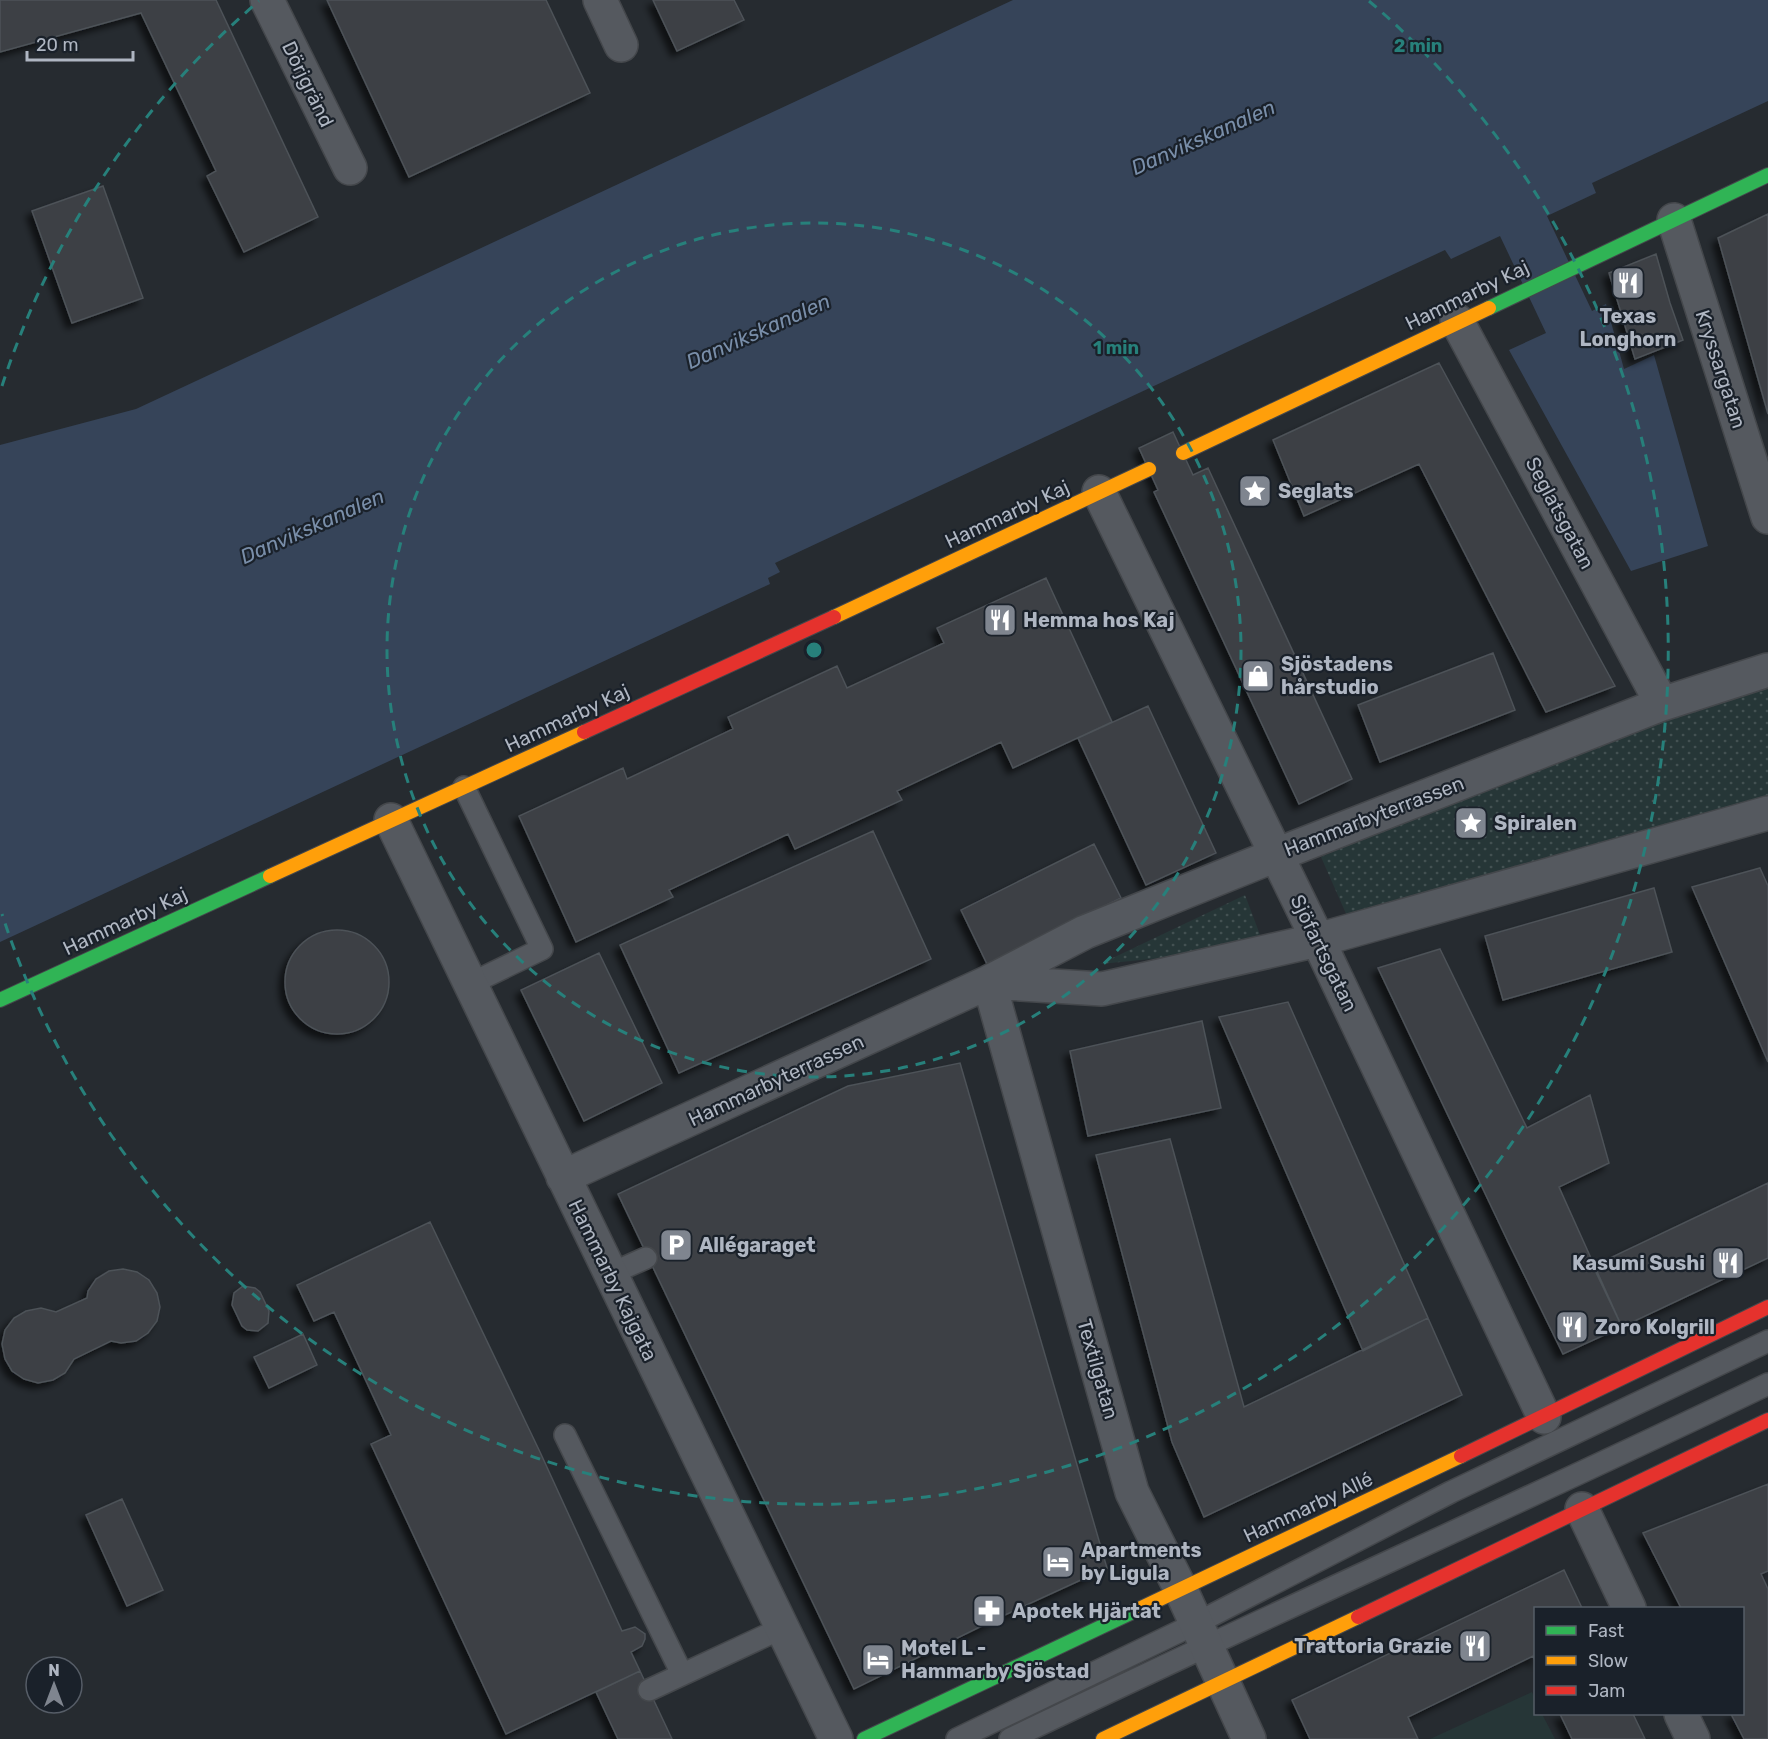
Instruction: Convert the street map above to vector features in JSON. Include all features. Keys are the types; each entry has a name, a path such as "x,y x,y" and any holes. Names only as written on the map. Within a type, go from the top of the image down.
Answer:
{"street":[{"name":"Dörjgränd","path":"267,0 350,168"},
{"path":"600,0 621,45"},
{"name":"Hammarby Kaj","path":"1183,453 1515,293 1768,175"},
{"name":"Kryssargatan","path":"1674,220 1768,517"},
{"name":"Seglatsgatan","path":"1457,321 1662,704"},
{"name":"Hammarby Kaj","path":"0,1000 1149,469"},
{"name":"Sjöfartsgatan","path":"1099,492 1318,939 1544,1417"},
{"name":"Hammarbyterrassen","path":"563,1178 989,982 1085,932 1662,704 1768,670"},
{"name":"Hammarbyterrassen","path":"989,982 1102,990 1318,939 1768,813"},
{"name":"Hammarby Kajgata","path":"391,820 836,1739"},
{"name":"Textilgatan","path":"989,982 1132,1492 1181,1590 1249,1739"},
{"name":"Hammarby Allé","path":"864,1739 1544,1417 1768,1307"},
{"path":"1103,1739 1768,1420"},
{"path":"1582,1509 1629,1607"},
{"path":"1681,1715 1693,1739"}],"lane":[{"path":"464,787 542,949 470,984"},
{"path":"610,1274 646,1258"},
{"path":"1010,1739 1200,1635 1451,1492 1768,1341"},
{"path":"957,1739 1602,1464 1768,1384"},
{"path":"565,1435 682,1674"},
{"path":"649,1690 782,1628"}],"shaded area":[{"path":"1768,685 1768,802 1347,916 1321,857 1598,744"},
{"path":"1245,895 1265,948 1100,964"},
{"path":"1532,1692 1534,1715 1543,1715 1555,1739 1430,1739"}],"water":[{"name":"Danvikskanalen","path":"1013,0 1768,0 1768,101 1592,183 1596,193 1547,216 1592,311 1606,304 1624,369 1654,355 1708,546 1631,571 1509,350 1546,333 1500,236 1451,259 1445,250 775,563 780,572 768,578 770,584 0,942 0,445 136,409"}],"building":[{"path":"0,0 216,0 318,217 244,252 207,176 216,171 141,13 0,52"},
{"path":"327,0 546,0 590,93 409,177"},
{"path":"653,0 734,0 744,20 677,51"},
{"path":"103,186 143,298 72,323 32,211"},
{"path":"1768,214 1768,414 1718,238"},
{"path":"1656,254 1683,340 1635,359 1609,273"},
{"path":"1439,363 1615,686 1546,712 1419,464 1304,516 1273,440"},
{"path":"1173,432 1193,475 1208,468 1352,779 1299,804 1154,492 1158,490 1139,448"},
{"path":"1046,578 1112,722 1013,768 1001,742 897,791 902,800 795,849 788,834 669,890 673,897 576,942 519,816 623,768 627,779 733,729 728,717 837,666 847,688 944,643 937,628"},
{"path":"1493,653 1515,710 1380,762 1358,705"},
{"path":"1148,706 1216,853 1146,885 1078,738"},
{"path":"873,831 931,959 679,1073 620,945"},
{"path":"1094,844 1121,898 987,964 961,910"},
{"path":"1760,868 1768,886 1768,1062 1692,887"},
{"path":"1654,888 1672,952 1503,1000 1485,936"},
{"path":"337,930 357,934 374,945 385,962 389,982 385,1002 374,1019 357,1030 337,1034 317,1030 300,1019 289,1002 285,982 289,962 300,945 317,934"},
{"path":"1440,949 1527,1128 1590,1095 1609,1163 1559,1187 1622,1327 1563,1354 1378,968"},
{"path":"599,953 662,1083 584,1121 521,990"},
{"path":"1288,1002 1428,1318 1363,1351 1219,1017"},
{"path":"1202,1021 1221,1108 1088,1136 1070,1051"},
{"path":"960,1063 1107,1568 994,1620 854,1689 618,1194 848,1086"},
{"path":"1170,1139 1244,1407 1428,1318 1462,1395 1204,1517 1172,1442 1096,1155"},
{"path":"1768,1183 1768,1258 1622,1327 1593,1266"},
{"path":"430,1222 540,1452 622,1631 635,1627 645,1634 642,1646 631,1652 640,1671 506,1734 371,1444 391,1435 334,1312 314,1321 297,1285"},
{"path":"123,1269 137,1272 149,1280 157,1293 160,1307 157,1321 148,1333 136,1341 121,1343 111,1341 74,1359 65,1373 53,1380 38,1383 24,1379 12,1371 5,1359 2,1344 5,1330 14,1318 26,1311 41,1308 56,1312 87,1298 88,1291 96,1279 109,1271"},
{"path":"243,1286 255,1288 260,1292 269,1311 268,1323 258,1331 247,1330 242,1326 232,1305 234,1293"},
{"path":"303,1334 317,1365 269,1388 254,1357"},
{"path":"1768,1484 1768,1571 1761,1574 1768,1589 1768,1739 1744,1739 1732,1715 1744,1715 1744,1607 1680,1607 1643,1533"},
{"path":"122,1499 163,1590 127,1606 86,1515"},
{"path":"1564,1570 1582,1607 1534,1607 1534,1658 1533,1656 1408,1717 1418,1739 1310,1739 1292,1700"},
{"path":"640,1671 672,1739 618,1739 596,1692"},
{"path":"1560,1715 1633,1715 1645,1739 1572,1739"}],"traffic: fast":[{"path":"1489,308 1768,175"},
{"path":"0,1000 270,876"},
{"path":"864,1739 1139,1609"}],"traffic: slow":[{"path":"1183,453 1489,308"},
{"path":"834,617 1149,469"},
{"path":"270,876 584,732"},
{"path":"1139,1609 1461,1456"},
{"path":"1103,1739 1358,1617"}],"traffic: jam":[{"path":"584,732 834,617"},
{"path":"1461,1456 1768,1307"},
{"path":"1358,1617 1768,1420"}],"place":[{"name":"Texas Longhorn","path":"1628,283"},
{"name":"Seglats","path":"1255,491"},
{"name":"Hemma hos Kaj","path":"1000,620"},
{"name":"Sjöstadens hårstudio","path":"1258,676"},
{"name":"Spiralen","path":"1471,823"},
{"name":"Allégaraget","path":"676,1245"},
{"name":"Kasumi Sushi","path":"1728,1263"},
{"name":"Zoro Kolgrill","path":"1572,1327"},
{"name":"Apartments by Ligula","path":"1058,1562"},
{"name":"Apotek Hjärtat","path":"989,1611"},
{"name":"Trattoria Grazie","path":"1475,1646"},
{"name":"Motel L - Hammarby Sjöstad","path":"878,1660"}]}
